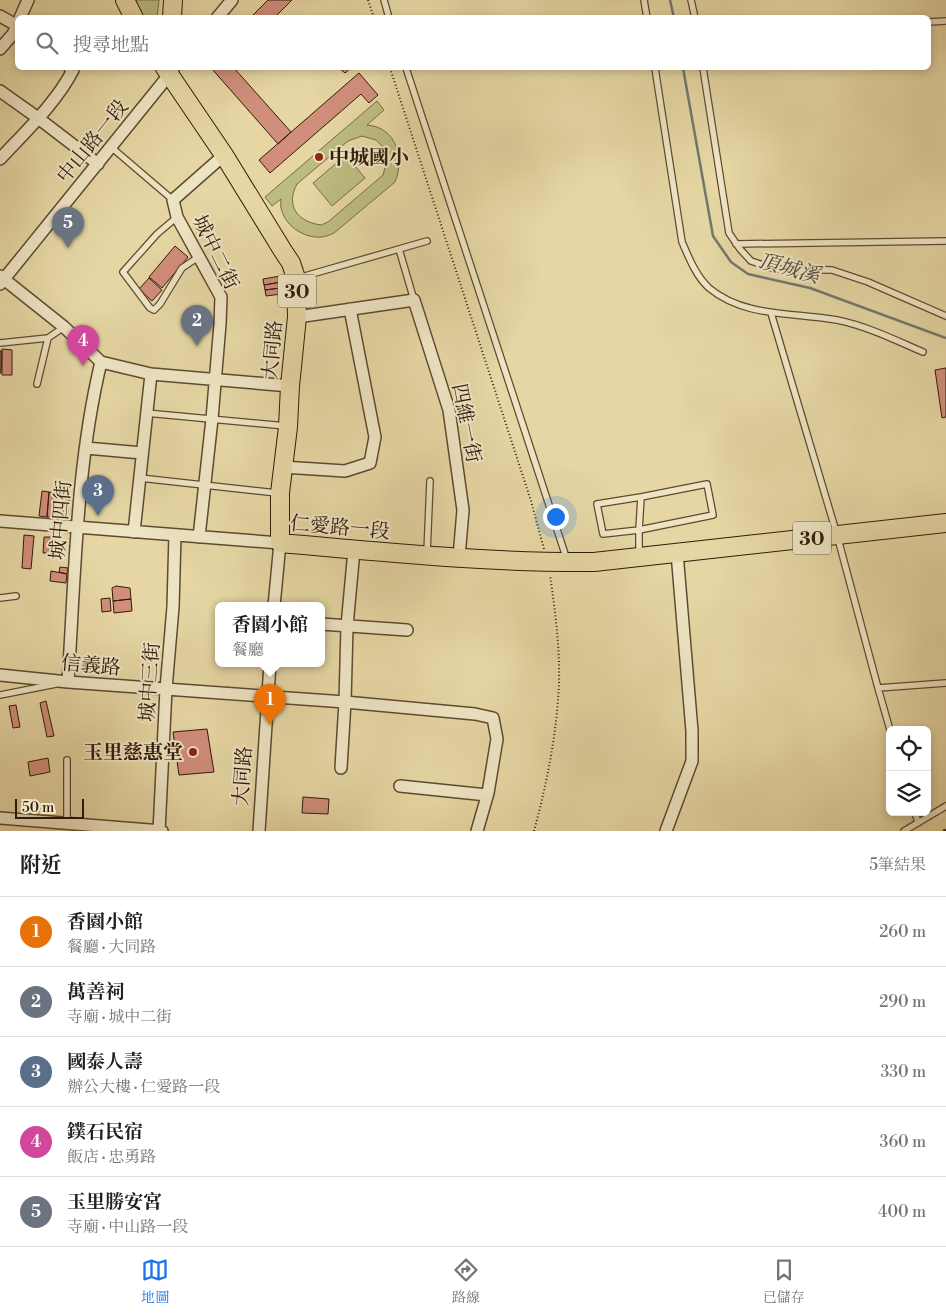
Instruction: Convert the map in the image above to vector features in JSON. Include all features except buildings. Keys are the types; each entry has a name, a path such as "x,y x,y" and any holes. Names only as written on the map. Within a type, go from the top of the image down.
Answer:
{"main road":[{"path":"126,0 133,15"},
{"path":"171,0 172,15"},
{"name":"大同路","path":"171,70 291,264 296,278 298,317 280,493 280,543"},
{"name":"30","path":"678,552 946,523"},
{"name":"仁愛路一段","path":"280,543 354,550 548,562 594,562 678,552"}],"street":[{"path":"21,15 28,0"},
{"path":"220,15 232,0"},
{"path":"0,16 15,24"},
{"path":"0,49 15,30"},
{"path":"0,159 38,118 73,70"},
{"name":"中山路一段","path":"1,280 98,164 169,70"},
{"path":"0,91 98,164"},
{"name":"城中二街","path":"199,537 212,419 221,297 177,217 173,200 224,155"},
{"path":"1,280 64,328 101,362 151,374 290,386"},
{"path":"298,317 414,300"},
{"name":"四維一街","path":"414,300 449,410 463,510 459,556"},
{"path":"283,467 344,471 370,463 375,437 350,309"},
{"name":"城中四街","path":"68,682 78,528 86,448 92,398 101,362"},
{"path":"134,532 151,374"},
{"path":"86,448 142,453"},
{"name":"仁愛路一段","path":"0,521 280,543"},
{"name":"城中三街","path":"160,831 166,690 173,607 175,535"},
{"name":"大同路","path":"274,602 280,543"},
{"path":"341,768 347,626 354,550"},
{"path":"666,831 692,761 692,731 678,552"},
{"path":"325,624 407,630"},
{"name":"大同路","path":"259,831 270,667"},
{"name":"信義路","path":"0,675 166,690 345,702 474,714 493,718 497,739 487,795"},
{"path":"400,786 487,795 477,831"},
{"path":"0,818 62,826 160,831"}],"lane":[{"path":"126,0 136,15"},
{"path":"166,15 171,0"},
{"path":"384,0 388,15"},
{"path":"644,0 646,15"},
{"path":"692,0 694,15"},
{"path":"931,22 946,21"},
{"path":"407,70 568,562"},
{"path":"655,70 682,242 692,265 709,288 735,304 772,313 837,320 864,328 923,352"},
{"path":"703,70 729,233 736,244 752,261 775,268 832,270 868,282 946,316"},
{"path":"111,147 173,200"},
{"path":"177,217 157,234 123,272 150,308 154,310 160,304 182,268 200,256"},
{"path":"296,278 427,241"},
{"path":"736,244 946,241"},
{"name":"四維一街","path":"399,250 414,300"},
{"path":"772,313 837,535 889,726"},
{"path":"0,343 48,338 64,328"},
{"path":"37,384 48,338"},
{"path":"146,413 288,426"},
{"path":"140,478 280,493"},
{"path":"427,555 430,481"},
{"path":"707,484 713,515 639,530 604,534 597,504 707,484"},
{"path":"638,557 641,497"},
{"path":"0,598 16,596"},
{"path":"0,695 68,682"},
{"path":"878,688 946,682"},
{"path":"62,826 68,760"},
{"path":"904,831 946,806"},
{"path":"916,816 918,823"}],"path":[{"path":"368,0 373,15"},
{"path":"391,70 531,501 548,562 556,617 559,682 554,740 544,793 534,831"}],"shaded area":[{"path":"134,0 159,0 157,15 142,15"},
{"path":"377,101 384,110 367,125 385,131 396,145 399,163 395,182 334,233 323,237 308,236 295,229 282,213 281,199 272,206 265,197","holes":["362,136 376,140 382,146 387,160 383,175 328,222 321,225 300,217 293,206 292,199 297,184 348,141"]},
{"path":"346,155 365,178 332,206 313,183"}],"waterway":[{"name":"頂城溪","path":"670,0 673,15"},
{"name":"頂城溪","path":"683,70 713,236 731,262 748,274 810,288 946,338"}],"place":[{"name":"中城國小","path":"319,157"},
{"name":"玉里勝安宮","path":"68,248"},
{"name":"萬善祠","path":"197,346"},
{"name":"鏷石民宿","path":"83,366"},
{"name":"國泰人壽","path":"98,516"},
{"name":"香園小館","path":"270,725"},
{"name":"玉里慈惠堂","path":"193,752"}]}
